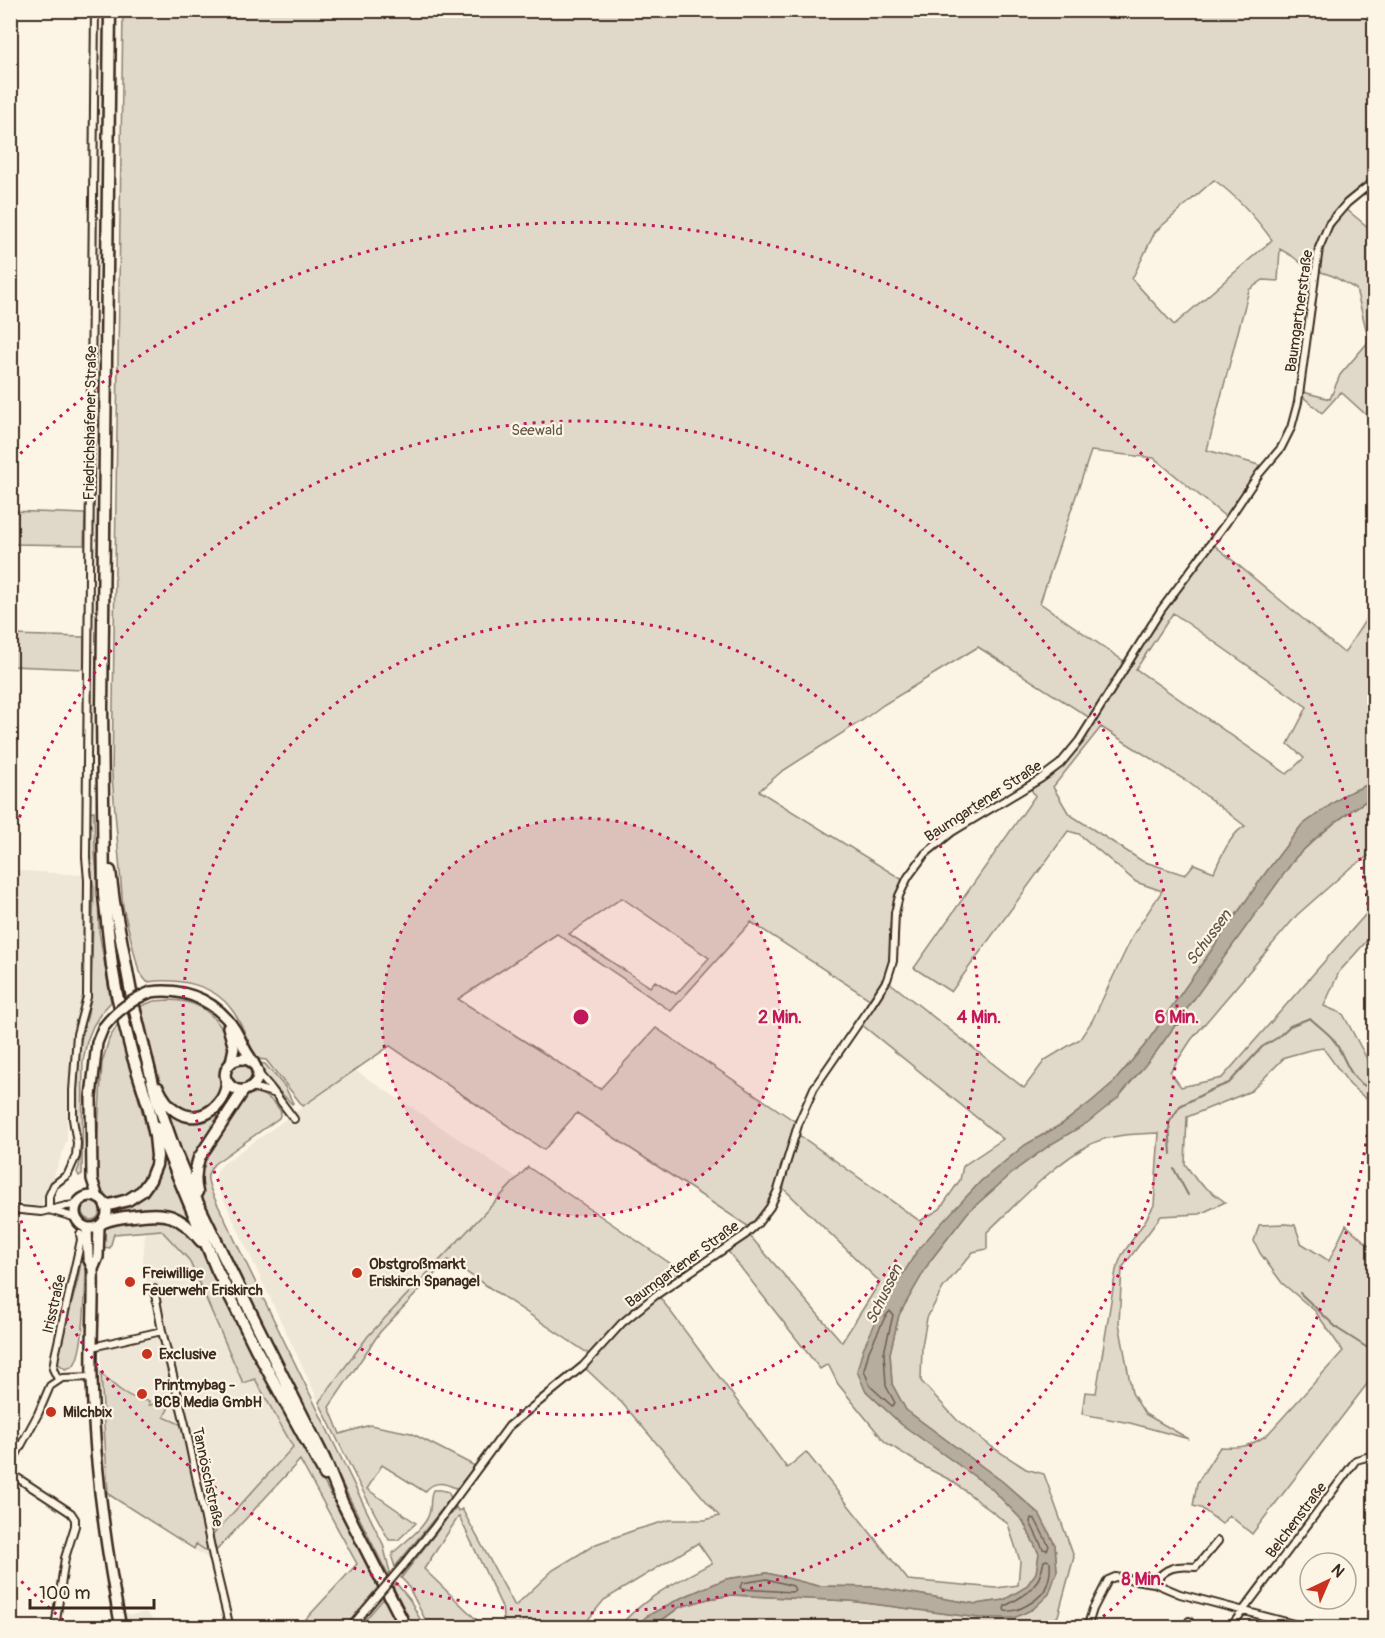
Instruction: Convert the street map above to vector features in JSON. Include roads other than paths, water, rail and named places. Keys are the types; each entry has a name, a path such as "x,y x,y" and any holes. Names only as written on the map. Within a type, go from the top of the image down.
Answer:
{"main road":[{"name":"Friedrichshafener Straße","path":"103,836 102,708 110,10"},
{"path":"103,836 133,1003 157,1100 175,1151 189,1185 324,1458 342,1502 406,1628"},
{"path":"102,1202 128,1200 141,1191 150,1180 157,1156 155,1136 126,1032 112,966 104,895 103,836"},
{"path":"146,1054 162,1096 168,1105 182,1114 191,1117 209,1113 225,1096 227,1082"},
{"path":"208,1221 196,1190 196,1167 209,1141 248,1089"},
{"path":"148,1108 217,1270 256,1349 317,1462 342,1502"},
{"path":"102,1224 112,1219 146,1214 160,1213 176,1218 195,1233 217,1270"}],"street":[{"path":"49,1210 49,1196 54,1185 68,1174 76,1156 73,1081 77,1034 87,997 88,546 95,10"},
{"name":"Baumgartnerstraße","path":"1291,428 1298,402 1319,248 1329,224 1347,203 1374,182"},
{"name":"Baumgartener Straße","path":"350,1628 433,1529 509,1426 583,1366 622,1323 643,1305 745,1235 758,1223 770,1207 778,1190 800,1122 814,1088 887,980 893,961 895,913 899,896 908,877 925,854 952,832 1040,779 1060,764 1079,741 1161,610 1226,523 1259,474 1281,448 1291,428"},
{"path":"87,1197 93,1179 92,1097 97,1043 103,1028 120,1008 151,992 172,991 190,994 208,1002 226,1018 239,1036 258,1073 294,1119"},
{"path":"226,1018 234,1048 231,1062"},
{"path":"252,1062 243,1059 231,1062 227,1067 227,1082 234,1089 273,1093"},
{"path":"248,1089 256,1082 258,1073"},
{"path":"93,1179 107,1212 102,1224 98,1257 93,1269 92,1377 95,1443 103,1517 121,1628"},
{"path":"93,1269 88,1258 82,1225 75,1212 81,1200 87,1197 102,1202"},
{"path":"10,1209 41,1212 77,1205"},
{"path":"49,1210 77,1218"},
{"path":"83,1231 102,1224"},
{"name":"Irisstraße","path":"58,1379 53,1369 54,1363 83,1231"},
{"name":"Tannöschstraße","path":"154,1289 230,1628"},
{"path":"92,1347 162,1331"},
{"path":"10,1466 50,1386 58,1379 92,1377"},
{"name":"Belchenstraße","path":"1230,1628 1356,1460 1374,1455"},
{"path":"10,1473 71,1513 75,1519 65,1558 54,1628"},
{"path":"1154,1583 1162,1572 1184,1566 1196,1567 1218,1541"},
{"path":"1087,1628 1093,1609 1108,1580 1121,1577 1154,1583 1180,1594 1221,1606 1309,1628"}],"water":[{"path":"1374,782 1374,796 1333,824 1296,857 1156,1052 1118,1098 1087,1123 1018,1168 968,1212 930,1261 899,1315 890,1353 892,1384 906,1410 1003,1482 1040,1515 1055,1545 1057,1571 1049,1594 1033,1609 1014,1618 979,1618 850,1601 732,1595 680,1607 652,1627 635,1627 647,1616 681,1598 726,1579 767,1573 818,1586 875,1587 976,1604 1004,1600 1026,1587 1036,1573 1039,1554 1023,1521 991,1488 901,1424 865,1390 857,1371 863,1349 879,1315 917,1251 936,1229 981,1181 1025,1145 1062,1124 1114,1082 1145,1045 1301,826 1346,794"}],"waterway":[{"path":"1171,1154 1169,1123 1180,1106 1229,1083 1262,1047 1277,1038 1290,1026 1310,1018 1332,1038 1348,1068 1358,1081 1374,1089"},
{"path":"1174,1169 1188,1195"},
{"path":"1300,1293 1338,1329 1374,1352"}],"place":[{"name":"Obstgroßmarkt Eriskirch Spanagel","path":"357,1273"},
{"name":"Freiwillige Feuerwehr Eriskirch","path":"130,1282"},
{"name":"Exclusive","path":"147,1354"},
{"name":"Printmybag - BCB Media GmbH","path":"142,1394"},
{"name":"Milchbix","path":"51,1412"}],"park label":[{"name":"Seewald","path":"537,430"}],"water label":[{"name":"Schussen","path":"1208,937"},
{"name":"Schussen","path":"883,1294"}]}
